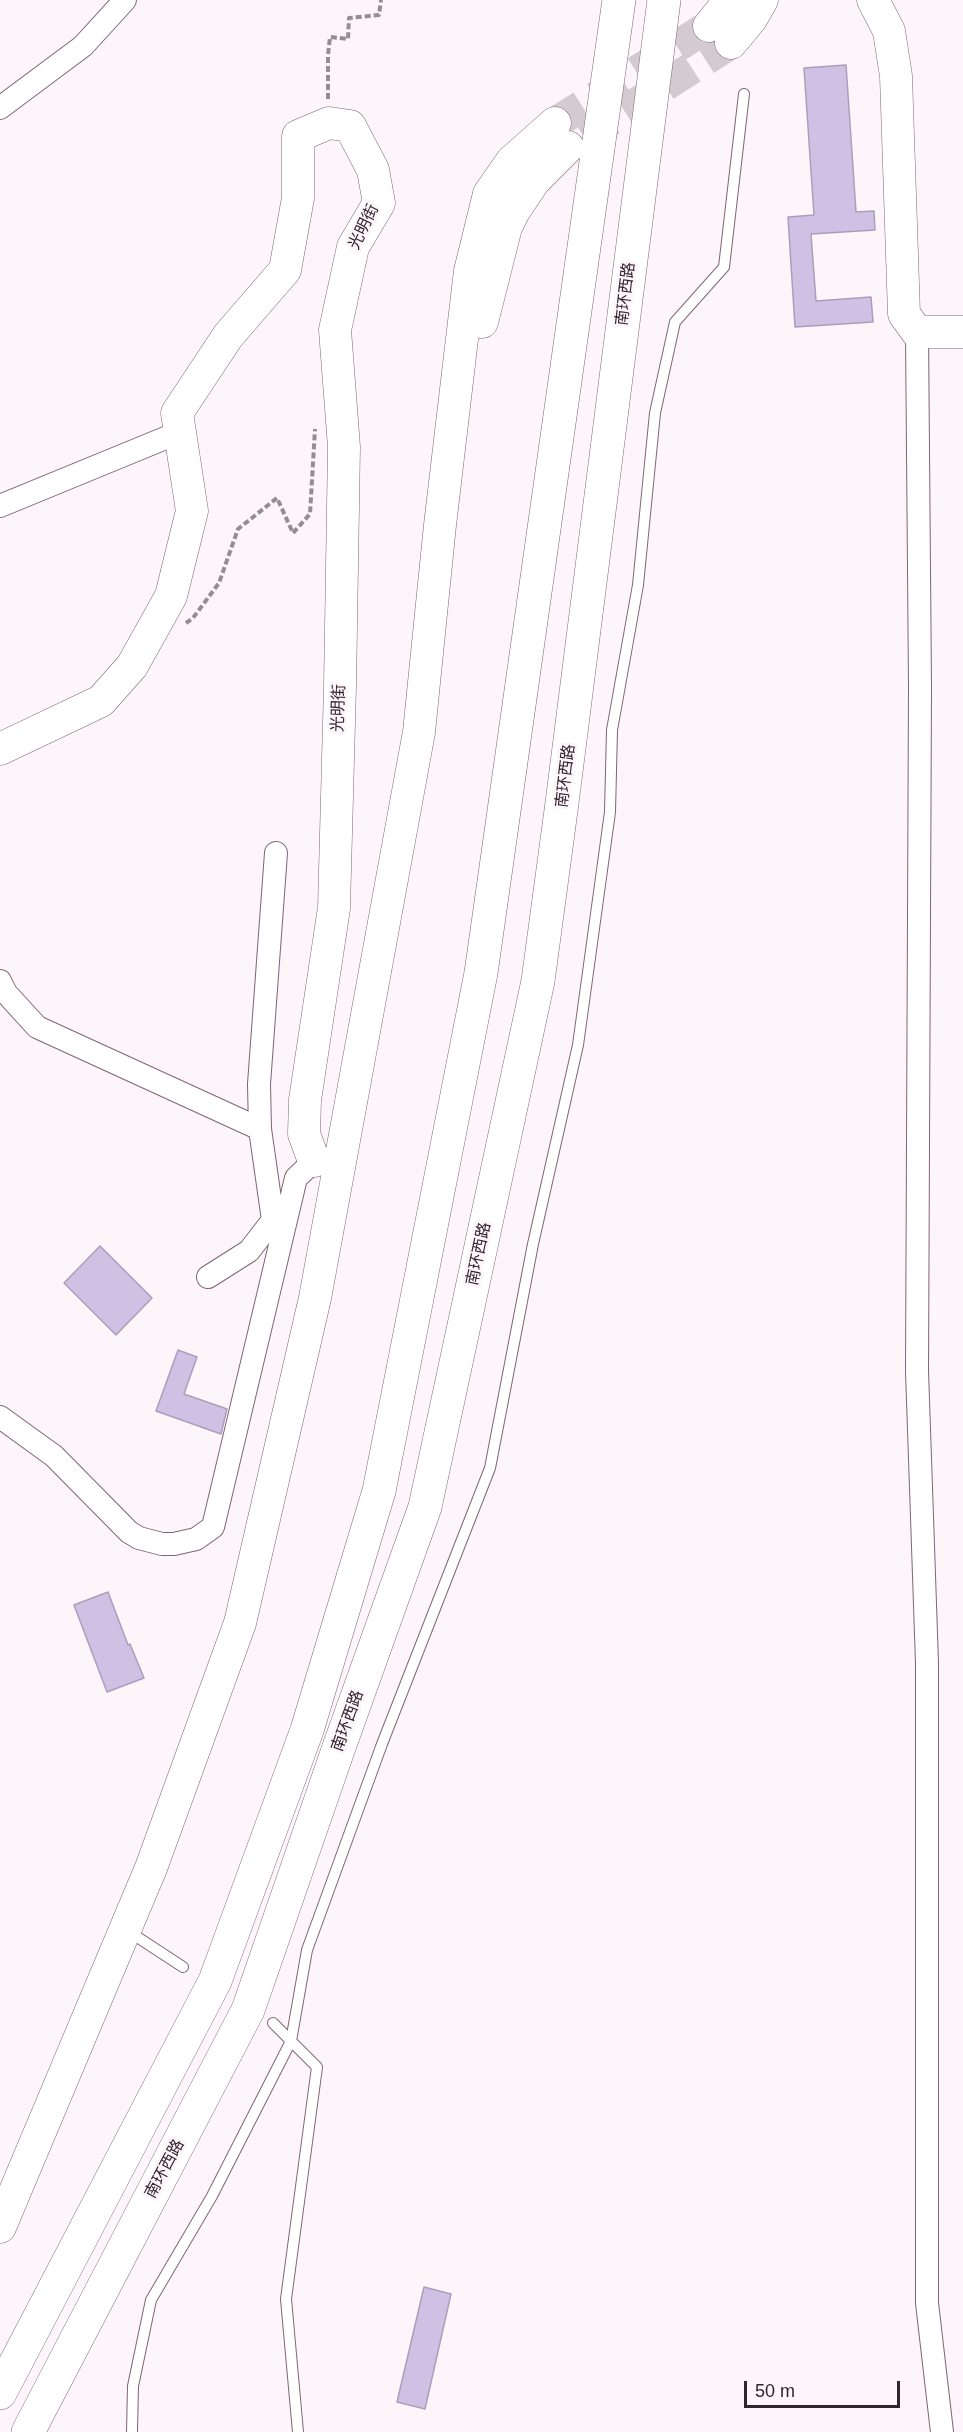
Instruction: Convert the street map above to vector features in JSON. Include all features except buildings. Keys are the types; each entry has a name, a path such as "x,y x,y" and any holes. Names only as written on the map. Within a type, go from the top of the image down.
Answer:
{"highway":[{"path":"0,2393 215,1982 307,1730 379,1491 481,973 619,0"},
{"name":"南环西路","path":"28,2432 248,2010 425,1507 538,981 664,0"}],"street":[{"path":"0,108 83,46 125,0"},
{"path":"730,0 720,35 751,19 762,0"},
{"path":"873,0 889,31 896,76 904,314 938,332 920,676 917,1347 927,1663 927,2291 942,2432"},
{"path":"0,750 101,701 132,666 171,596 192,511 177,413 228,336 285,270 298,198 298,136 329,123"},
{"name":"光明街","path":"326,1165 304,1134 305,1100 334,908 344,447 335,330 353,247 379,203 373,170 350,126 329,123"},
{"path":"0,2227 151,1868 240,1623 315,1298 326,1165 419,732 440,525 470,271 489,194 512,160 561,135"},
{"path":"0,506 180,432"},
{"path":"276,853 259,1084 260,1129 279,1222"},
{"path":"2,990 37,1027 260,1129"},
{"path":"0,1417 54,1456 129,1532 139,1538 162,1544 174,1544 196,1539 213,1527 279,1222 296,1178 326,1165"},
{"path":"208,1277 249,1251 279,1222"}],"lane":[{"path":"132,2432 133,2386 151,2300 212,2196 291,2041 307,1950 382,1744 490,1468 533,1244 578,1045 610,812 612,730 638,585 655,413 675,322 724,267 744,94"},
{"path":"125,1930 183,1967"},
{"path":"273,2023 317,2067 286,2299 297,2432"}],"path":[{"path":"329,123 330,37 348,39 349,18 379,15 381,0"},
{"path":"184,625 193,618 219,583 238,529 277,498 292,533 310,514 315,422"}],"tunnel":[{"path":"555,123 709,26"},
{"path":"584,137 731,43"}]}
